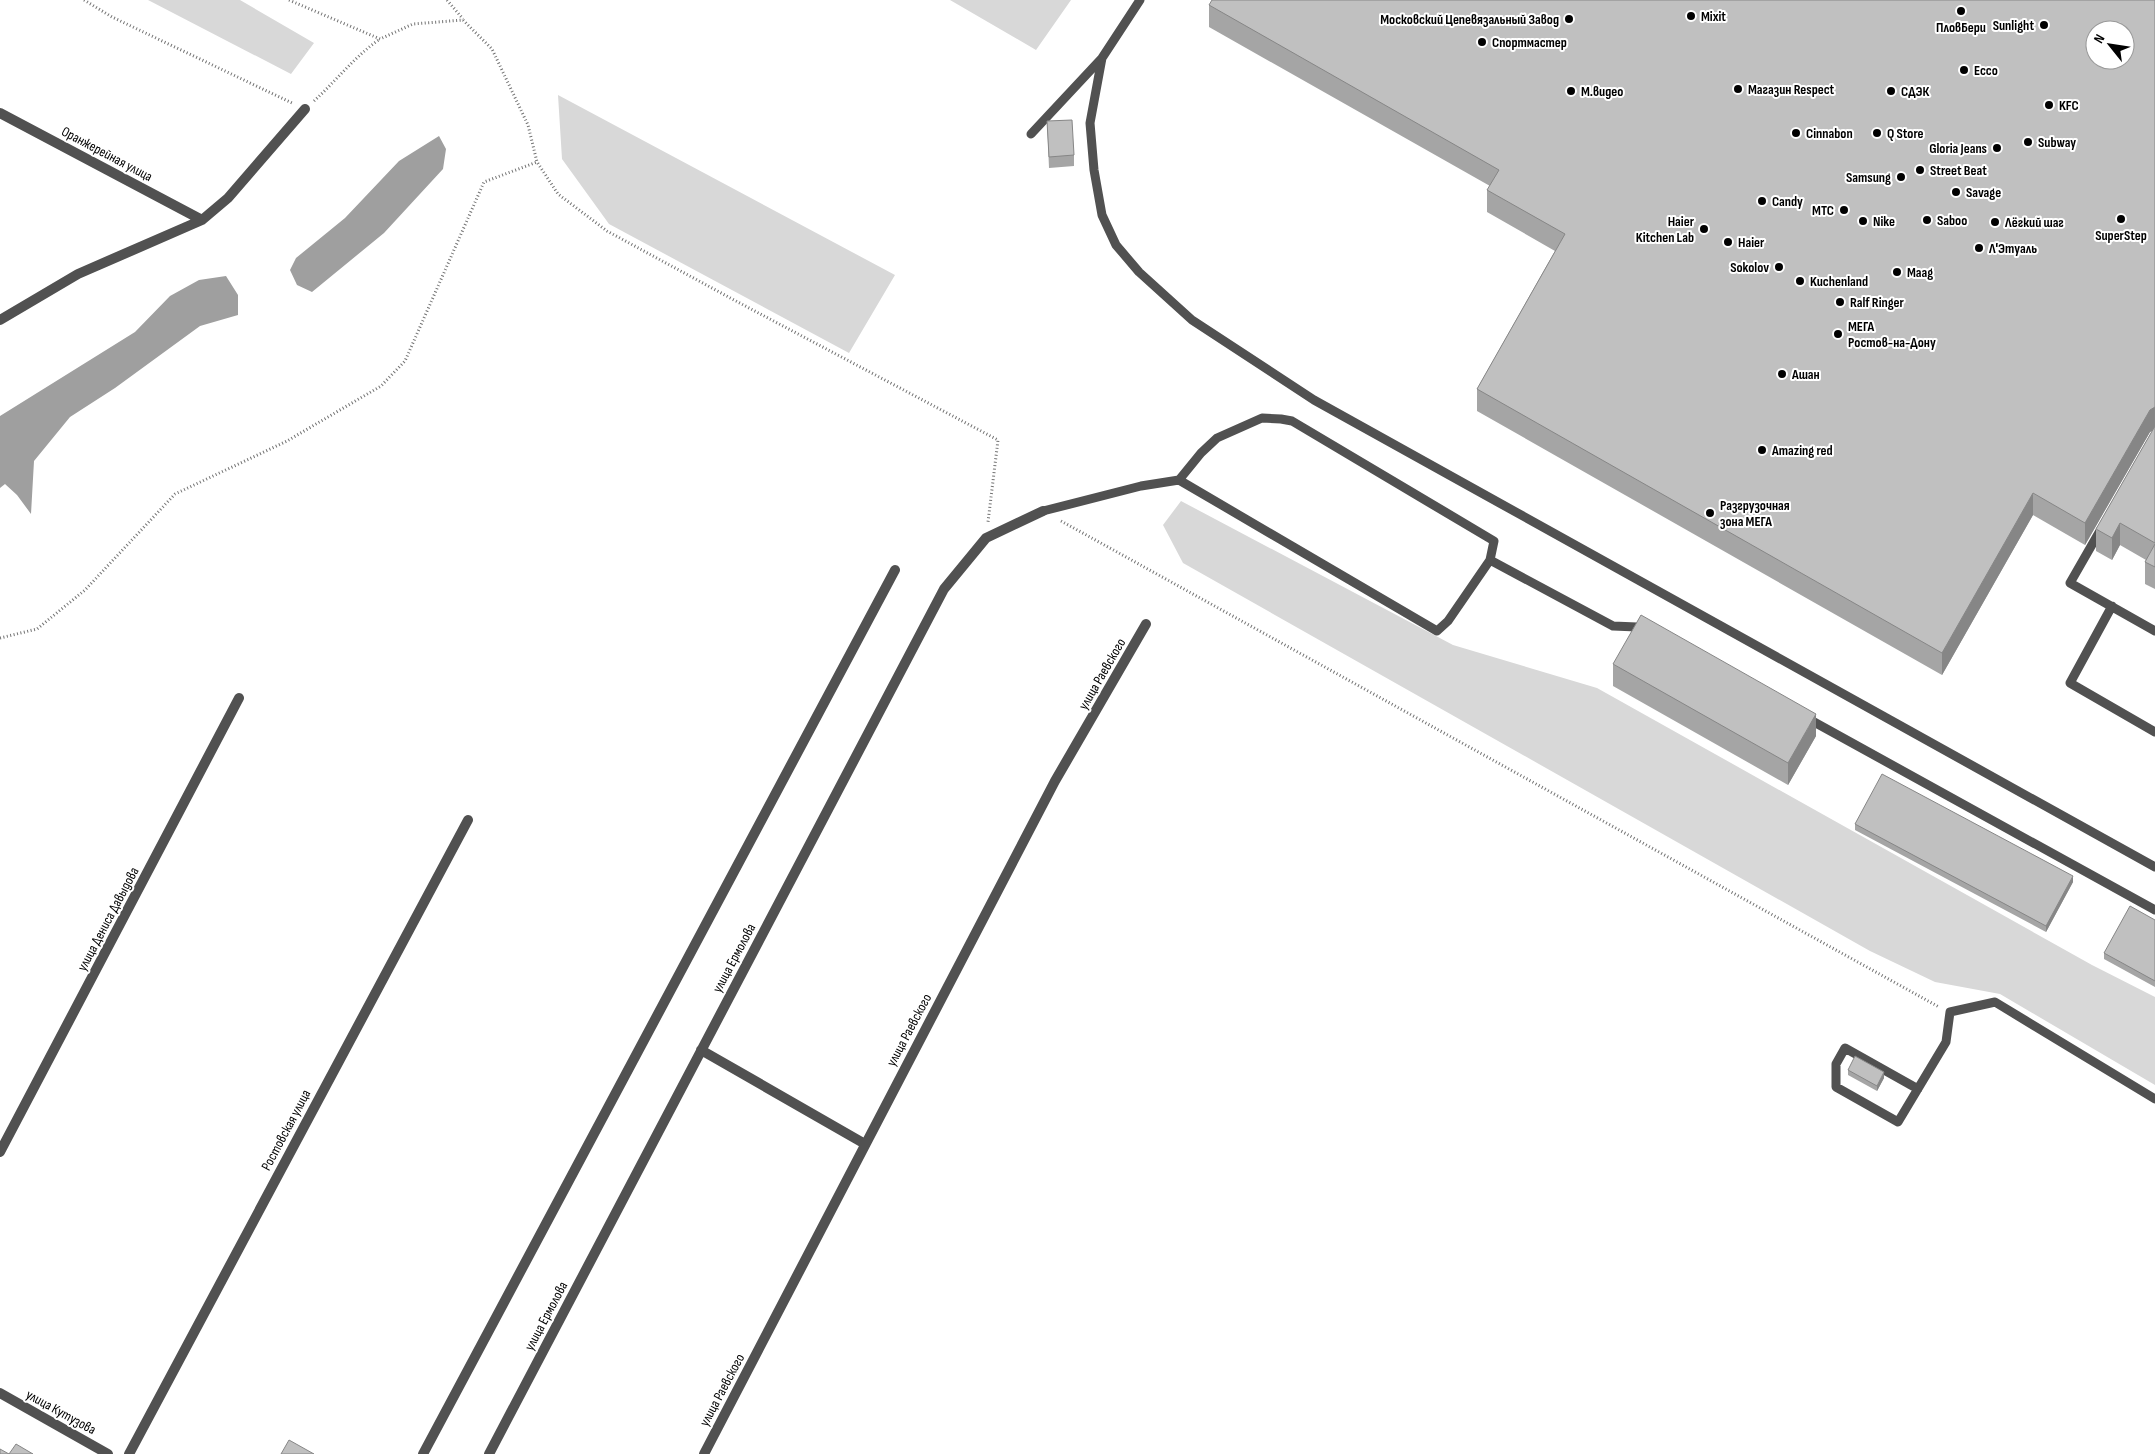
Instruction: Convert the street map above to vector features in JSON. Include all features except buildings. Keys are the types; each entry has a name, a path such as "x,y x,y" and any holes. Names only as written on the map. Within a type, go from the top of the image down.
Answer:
{"street":[{"path":"0,320 78,274 202,220 228,198 305,109"},
{"name":"Оранжерейная улица","path":"0,113 202,220"},
{"name":"улица Ермолова","path":"489,1454 944,589 986,538 1043,511"},
{"path":"423,1454 895,570"},
{"name":"улица Раевского","path":"704,1454 1055,781 1146,624"},
{"name":"улица Дениса Давыдова","path":"0,1152 239,698"},
{"name":"Ростовская улица","path":"129,1454 468,820"},
{"path":"702,1050 865,1144"},
{"name":"улица Кутузова","path":"0,1394 108,1454"}],"lane":[{"path":"1031,134 1102,58 1140,0"},
{"path":"1102,58 1090,123 1094,170 1102,216 1116,245 1139,272 1192,320 1314,400 2155,867"},
{"path":"1043,511 1141,486 1179,480 1437,631 1448,621 1490,560 1494,541 1292,421 1262,418 1218,438 1206,448 1179,480"},
{"path":"2108,518 2070,583 2155,631"},
{"path":"1490,560 1613,626 1637,627 1654,634"},
{"path":"2112,606 2070,683 2155,732"},
{"path":"1793,710 2155,910"},
{"path":"1918,1089 1845,1048 1836,1064 1836,1087 1898,1122 1918,1089 1946,1042 1950,1012 1995,1002 2155,1099"}],"path":[{"path":"84,0 112,17 305,109 351,65 362,51 380,39 413,24 463,20"},
{"path":"289,0 380,39"},
{"path":"446,0 492,50 528,126 537,162 558,194 608,231 998,440 986,538"},
{"path":"0,638 37,629 85,590 175,494 287,441 381,386 405,361 484,182 537,162"},
{"path":"1043,511 1950,1012"}],"shaded area":[{"path":"148,0 240,0 314,43 291,74"},
{"path":"950,0 1071,0 1036,50"},
{"path":"558,95 895,275 849,353 609,224 562,159"},
{"path":"439,136 446,149 443,169 384,233 312,292 297,285 290,270 296,258 345,218 399,161"},
{"path":"226,276 238,295 238,315 200,326 115,388 70,417 34,461 31,514 17,495 5,484 0,488 0,416 135,332 170,296 199,280"},
{"path":"1181,501 1453,645 1597,688 2092,965 2155,997 2155,1085 2000,994 1935,982 1870,951 1183,563 1163,525"}],"place":[{"name":"ПловБери","path":"1961,11"},
{"name":"Mixit","path":"1691,16"},
{"name":"Московский Цепевязальный Завод","path":"1569,19"},
{"name":"Sunlight","path":"2044,25"},
{"name":"Спортмастер","path":"1482,42"},
{"name":"Ecco","path":"1964,70"},
{"name":"Магазин Respect","path":"1738,89"},
{"name":"М.видео","path":"1571,91"},
{"name":"СДЭК","path":"1891,91"},
{"name":"KFC","path":"2049,105"},
{"name":"Cinnabon","path":"1796,133"},
{"name":"Q Store","path":"1877,133"},
{"name":"Subway","path":"2028,142"},
{"name":"Gloria Jeans","path":"1997,148"},
{"name":"Street Beat","path":"1920,170"},
{"name":"Samsung","path":"1901,177"},
{"name":"Savage","path":"1956,192"},
{"name":"Candy","path":"1762,201"},
{"name":"МТС","path":"1844,210"},
{"name":"SuperStep","path":"2121,219"},
{"name":"Saboo","path":"1927,220"},
{"name":"Nike","path":"1863,221"},
{"name":"Лёгкий шаг","path":"1995,222"},
{"name":"Haier Kitchen Lab","path":"1704,229"},
{"name":"Haier","path":"1728,242"},
{"name":"Л'Этуаль","path":"1979,248"},
{"name":"Sokolov","path":"1779,267"},
{"name":"Maag","path":"1897,272"},
{"name":"Kuchenland","path":"1800,281"},
{"name":"Ralf Ringer","path":"1840,302"},
{"name":"МЕГА Ростов-на-Дону","path":"1838,334"},
{"name":"Ашан","path":"1782,374"},
{"name":"Amazing red","path":"1762,450"},
{"name":"Разгрузочная зона МЕГА","path":"1710,513"}]}
